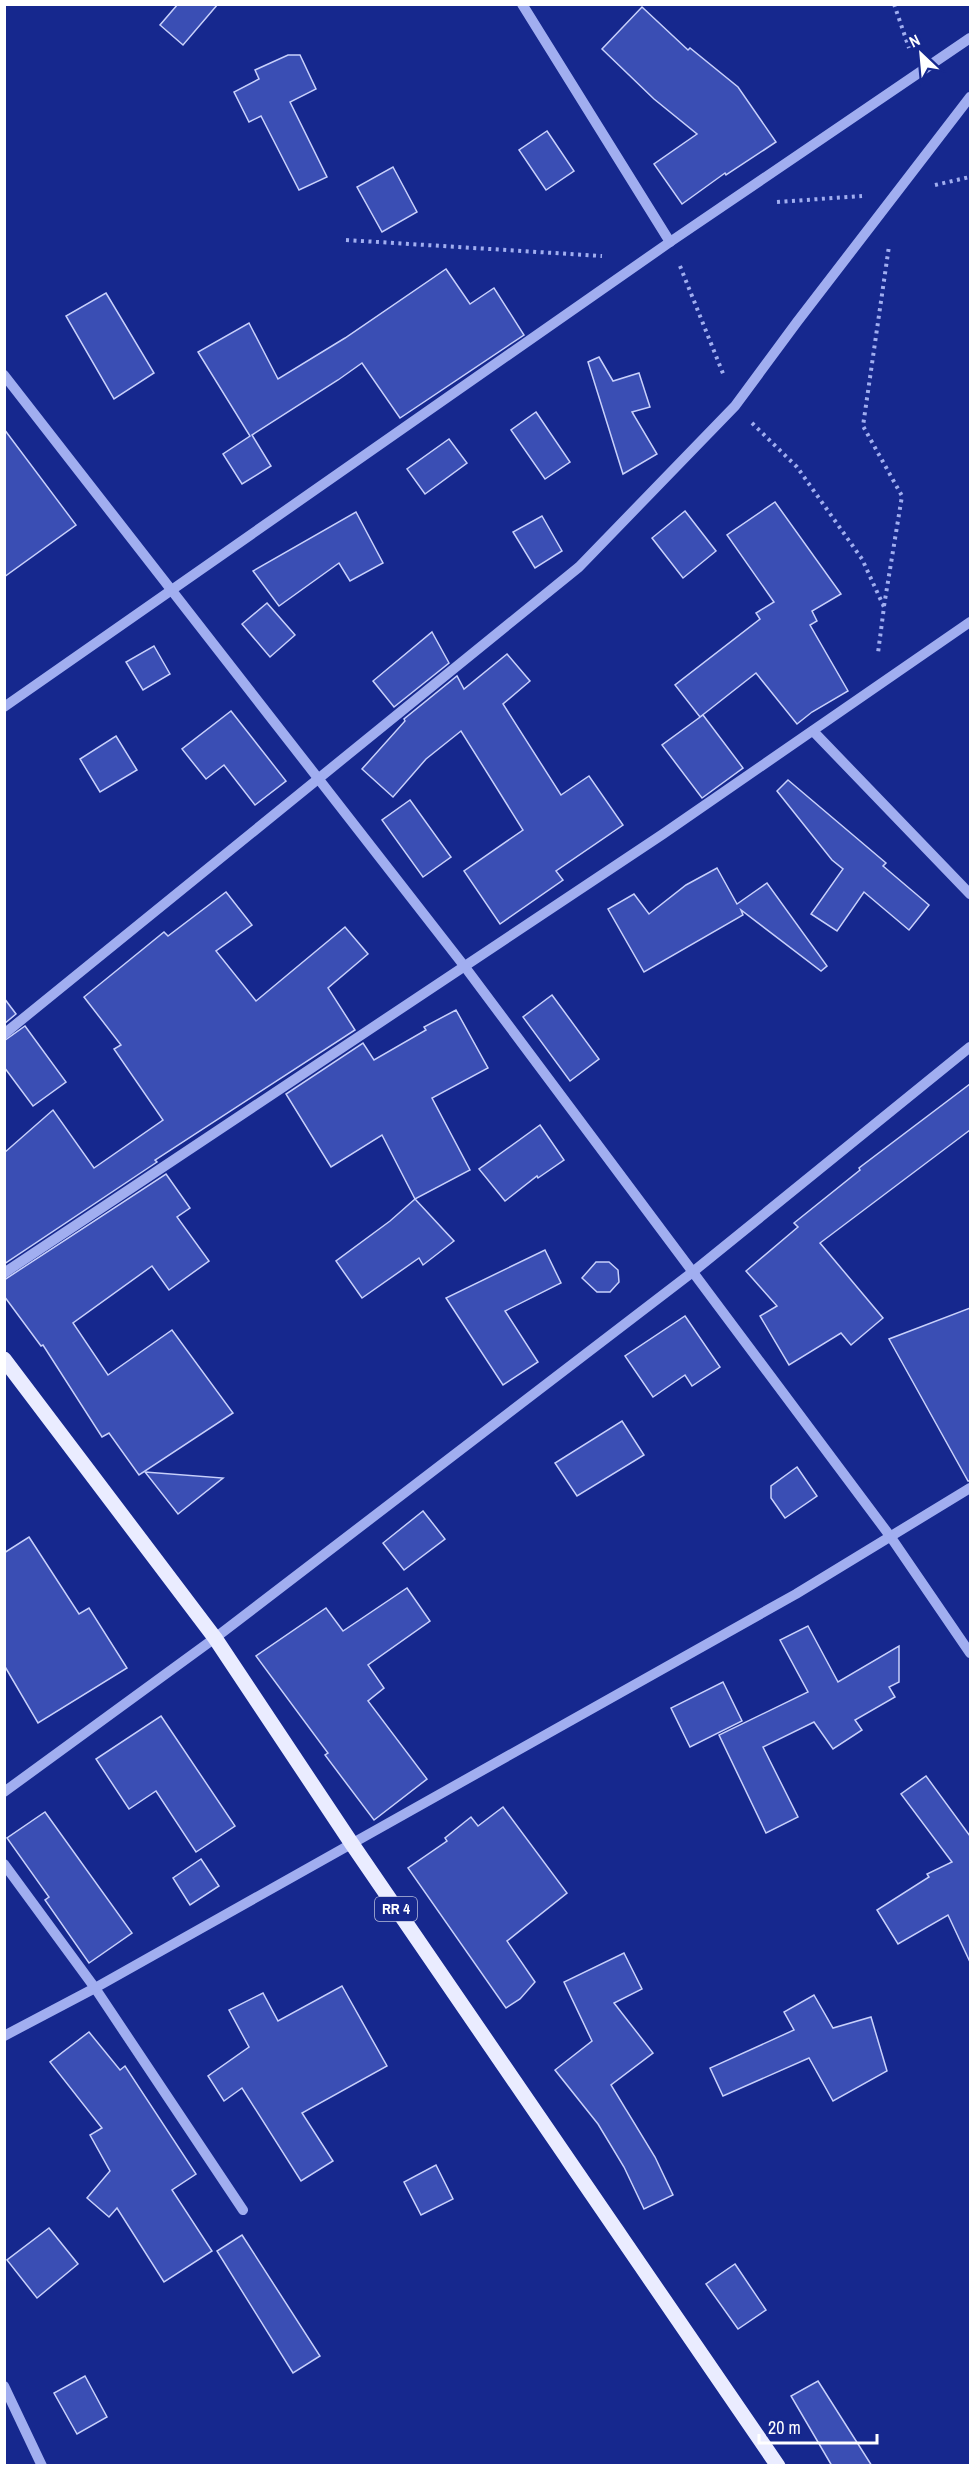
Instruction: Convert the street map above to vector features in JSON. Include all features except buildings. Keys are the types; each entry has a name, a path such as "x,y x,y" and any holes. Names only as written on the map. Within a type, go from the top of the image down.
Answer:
{"main road":[{"name":"RR 4","path":"4,1359 215,1638 352,1844 778,2466"}],"street":[{"path":"522,4 670,242"},
{"path":"4,707 670,242 970,38"},
{"path":"4,1034 579,567 735,406 796,322 970,97"},
{"path":"4,375 465,967 694,1270 890,1536 970,1653"},
{"path":"4,1273 465,967 970,622"},
{"path":"813,731 970,894"},
{"path":"4,1792 215,1638 694,1270 970,1047"},
{"path":"4,2036 95,1988 796,1594 970,1488"},
{"path":"4,1864 95,1988 243,2210"},
{"path":"4,2386 42,2466"}],"path":[{"path":"894,4 918,74"},
{"path":"769,203 896,193 970,177"},
{"path":"346,240 646,259"},
{"path":"873,689 902,496 863,426 890,240"},
{"path":"670,242 735,406 797,467 862,559 884,607"}]}
